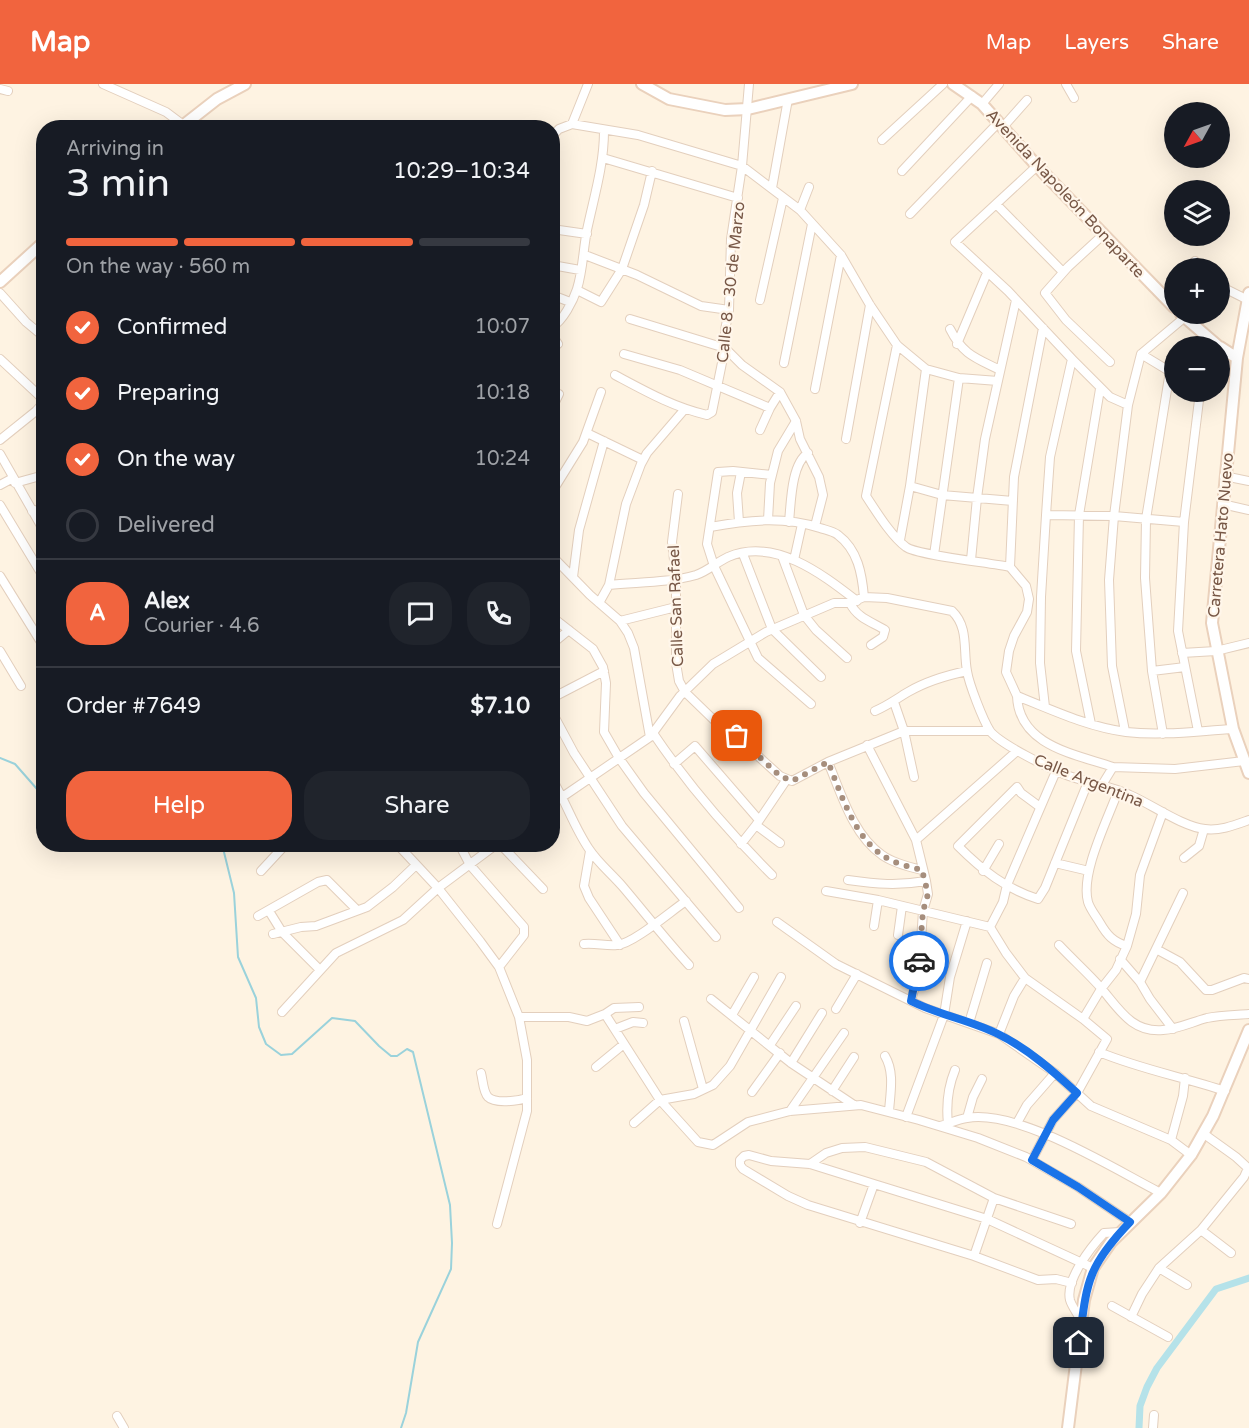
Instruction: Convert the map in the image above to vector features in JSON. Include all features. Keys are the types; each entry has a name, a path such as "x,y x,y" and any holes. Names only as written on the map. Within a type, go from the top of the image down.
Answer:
{"main road":[{"path":"191,120 217,99 245,84"},
{"path":"642,84 669,99 695,106 725,110 748,109 852,84"},
{"name":"Avenida Napoleón Bonaparte","path":"953,84 982,104 1037,166 1164,297"},
{"path":"0,282 36,249"},
{"name":"Carretera Hato Nuevo","path":"1248,304 1237,358 1224,476 1212,623 1233,729 1249,773"},
{"path":"1193,324 1207,336"},
{"path":"1230,354 1237,358"},
{"path":"1068,1428 1084,1300 1093,1268 1120,1232 1161,1193 1191,1155 1225,1091 1249,1030"}],"street":[{"path":"572,124 588,84"},
{"name":"Calle 8 - 30 de Marzo","path":"684,410 707,415 714,407 725,348 725,330 729,310 731,239 742,166 749,84"},
{"path":"882,140 943,84"},
{"path":"982,104 999,84"},
{"path":"1066,84 1074,98"},
{"path":"107,85 166,112 176,120"},
{"path":"902,171 972,96"},
{"path":"772,188 788,99"},
{"path":"910,214 1027,100"},
{"path":"560,129 572,124 638,135 742,166 800,210 841,255 897,345 926,369 959,378 998,381"},
{"path":"560,321 577,290 603,158 604,131"},
{"path":"603,158 738,198"},
{"path":"1037,166 955,242 1016,300 1100,388 1110,397 1128,405"},
{"path":"577,290 601,302 622,269 644,205 652,171"},
{"path":"800,210 809,187"},
{"path":"760,300 783,198"},
{"path":"996,204 1063,272"},
{"path":"784,363 812,224"},
{"path":"560,230 587,234"},
{"path":"1104,234 1063,272 1045,293 1066,320 1110,362"},
{"path":"585,255 622,269 701,306 729,310"},
{"path":"815,389 841,255"},
{"path":"560,266 580,270"},
{"path":"957,344 987,273"},
{"path":"1230,292 1248,304"},
{"path":"0,293 36,330"},
{"path":"560,298 570,302"},
{"path":"971,560 985,439 1016,300"},
{"path":"846,439 870,305"},
{"path":"630,319 725,348 742,365 780,392 796,421 800,439 819,477 823,495 815,526"},
{"path":"1125,731 1112,666 1109,580 1114,516 1128,405 1141,354 1173,324"},
{"path":"1010,567 1014,477 1043,328"},
{"path":"950,329 957,344 964,351 1000,370"},
{"path":"897,345 866,496 906,548 934,555 1010,567 1026,586 1029,599 1027,612 1014,636 1006,672 1017,696 1017,707 1025,727 1049,744 1113,767 1175,769 1244,761"},
{"path":"624,354 680,370 770,408"},
{"path":"1141,354 1164,368"},
{"path":"0,359 36,393"},
{"path":"1045,707 1040,663 1041,597 1050,457 1072,359"},
{"path":"900,540 926,369"},
{"path":"599,603 609,585 626,504 643,460 684,410 615,375"},
{"path":"934,555 959,378"},
{"path":"1091,724 1077,651 1078,515 1100,388"},
{"path":"560,479 583,442 602,392"},
{"path":"760,430 780,392"},
{"path":"1162,734 1152,671 1145,578 1146,519 1167,402"},
{"path":"1198,731 1178,631 1184,522 1199,402"},
{"path":"0,440 36,411"},
{"path":"768,520 772,475 778,451 796,421"},
{"path":"587,432 643,460"},
{"path":"573,577 579,531 604,441"},
{"path":"789,522 794,482 801,460 808,453"},
{"path":"0,454 36,518"},
{"path":"772,475 733,471 718,472 707,544 714,566 758,658 811,704"},
{"path":"739,522 737,493 741,472"},
{"path":"1224,476 1249,482"},
{"path":"0,485 36,477"},
{"path":"910,486 942,495 1012,501"},
{"name":"Calle San Rafael","path":"678,494 672,542 676,578 676,663 679,681 685,692 717,723 737,736 780,776 787,779"},
{"path":"1222,504 1249,510"},
{"path":"0,505 36,565"},
{"path":"32,511 36,510"},
{"path":"1046,515 1114,516 1184,522"},
{"path":"710,527 768,520 815,526 837,534 853,553 862,576 854,611 885,630 883,637 871,645"},
{"path":"794,560 801,524"},
{"path":"609,585 696,575 729,557 753,552 794,560 820,572 857,600"},
{"path":"743,554 772,629 821,677"},
{"path":"782,556 804,615 816,630 847,658"},
{"path":"560,564 620,621 628,633 634,648 652,735 697,795 772,875"},
{"path":"0,576 36,634"},
{"path":"562,796 592,778 652,735 685,692 713,664 772,629 834,603 887,598 952,611 960,618 967,671 990,731 904,731 828,762 792,781 787,779 741,844"},
{"path":"620,621 676,607"},
{"path":"560,623 593,649 604,671 606,683 604,732 619,758 644,793 739,908"},
{"path":"560,637 569,630"},
{"path":"1182,653 1216,651 1249,643"},
{"path":"0,651 21,686"},
{"path":"1152,671 1185,667"},
{"path":"560,694 604,671"},
{"path":"875,711 908,692 951,674 967,671"},
{"path":"1017,696 1091,724 1125,731 1162,734 1233,729"},
{"path":"894,702 904,731 914,777"},
{"path":"560,727 607,806 716,937"},
{"name":"Calle Argentina","path":"990,731 1017,751 1066,775 1118,790 1204,830"},
{"path":"867,745 916,840 926,881 928,894 923,911 919,971 911,1001"},
{"path":"674,764 695,746 758,823 780,843"},
{"path":"916,840 1017,751"},
{"path":"828,762 848,808 869,843 883,856 922,870"},
{"path":"1102,785 1113,767"},
{"path":"990,927 1003,902 1007,885 1057,769"},
{"path":"1041,807 1021,793 1017,787 958,846 983,871 1022,894 1038,899 1045,888 1088,782"},
{"path":"1118,790 1089,871 1087,885 1089,904 1105,932 1116,943 1127,946"},
{"path":"560,793 574,825 590,851 622,885 653,925 689,965"},
{"path":"1083,1019 1101,989 1116,970 1127,946 1136,914 1140,875 1163,812"},
{"path":"1184,858 1199,846 1204,830 1229,827 1249,820"},
{"path":"983,871 999,844"},
{"path":"590,851 584,886 594,907 620,945"},
{"path":"261,871 279,852"},
{"path":"404,852 438,888 499,967 519,1017 527,1060 527,1111 497,1224"},
{"path":"463,852 470,865 524,927 524,935 499,967"},
{"path":"282,1012 336,953 403,920 438,888 488,852"},
{"path":"507,852 543,889"},
{"path":"1055,863 1089,871"},
{"path":"273,934 316,926 367,907 416,865"},
{"path":"258,916 318,882 327,880 357,910"},
{"path":"848,880 881,885 926,881"},
{"path":"826,891 878,900 990,927 1025,978 1107,1039 1077,1093 1053,1120 1032,1160"},
{"path":"1140,982 1183,893"},
{"path":"874,927 878,900"},
{"path":"584,944 598,942 620,945 686,901"},
{"path":"898,935 902,906"},
{"path":"269,911 282,932 320,970"},
{"path":"906,1116 944,1015 950,977 967,921"},
{"path":"777,922 836,964 911,1001 999,1034 1055,1073 1091,1106 1171,1140 1191,1155"},
{"path":"1059,945 1123,1015 1138,1027 1150,1031 1173,1029 1210,1017 1249,1014"},
{"path":"1156,950 1180,962 1206,990 1212,990 1244,978 1249,979"},
{"path":"1120,959 1140,982 1149,999 1173,1029"},
{"path":"969,1023 987,963"},
{"path":"836,1008 857,974"},
{"path":"732,1015 754,977"},
{"path":"634,1123 660,1100 694,1094 713,1084 730,1066 781,977"},
{"path":"999,1034 1014,996 1025,978"},
{"path":"711,999 792,1063 854,1105"},
{"path":"770,1045 796,1006"},
{"path":"519,1017 569,1017 587,1021 614,1008 639,1007"},
{"path":"792,1063 822,1013"},
{"path":"605,1014 660,1100 698,1142 713,1144 747,1122 790,1112 854,1105 944,1125 1032,1160 1130,1222"},
{"path":"684,1021 703,1089"},
{"path":"615,1029 633,1022 643,1023"},
{"path":"790,1112 844,1033"},
{"path":"596,1067 624,1044"},
{"path":"1099,1052 1147,1070 1185,1078 1225,1091"},
{"path":"752,1092 780,1053"},
{"path":"885,1056 891,1072 889,1112"},
{"path":"832,1091 854,1057"},
{"path":"944,1125 951,1081 956,1070"},
{"path":"481,1073 486,1094 491,1099 520,1100 527,1098"},
{"path":"1017,1123 1027,1105 1055,1073"},
{"path":"1171,1140 1183,1096 1185,1078"},
{"path":"967,1118 982,1079"},
{"path":"944,1125 967,1118 980,1117 1017,1123 1046,1134 1161,1193"},
{"path":"1131,1317 1142,1294 1160,1268 1201,1230 1246,1179 1248,1168 1204,1134"},
{"path":"810,1164 826,1153 842,1148 865,1147 926,1162 994,1198 1071,1224"},
{"path":"1072,1283 1056,1279 1038,1280 974,1257 807,1205 743,1169 739,1162 744,1156 749,1155 771,1161 810,1164 987,1219 1093,1268"},
{"path":"860,1222 874,1184"},
{"path":"974,1257 994,1198"},
{"path":"1201,1230 1231,1253"},
{"path":"1082,1322 1070,1296 1072,1283 1081,1262 1104,1233 1120,1232"},
{"path":"1160,1268 1187,1285"},
{"path":"1112,1306 1168,1337"},
{"path":"1153,1428 1154,1415"},
{"path":"117,1416 124,1428"}],"waterway":[{"path":"0,758 15,764 36,788"},
{"path":"224,852 234,893 238,957 256,998 259,1027 266,1044 281,1055 292,1054 332,1018 355,1021 391,1056 397,1056 407,1049 413,1052 450,1205 452,1243 451,1269 418,1342 406,1413 401,1428"},
{"path":"1139,1428 1140,1406 1157,1368 1216,1289 1249,1278"}],"way so far":[{"path":"737,736 780,776 792,781 828,762 858,828 869,843 883,856 922,870 928,894 923,911 919,961"}],"route":[{"path":"919,961 919,971 911,1001 999,1034 1038,1060 1077,1093 1053,1120 1032,1160 1130,1222 1111,1242 1093,1268 1084,1300 1079,1343"}]}
